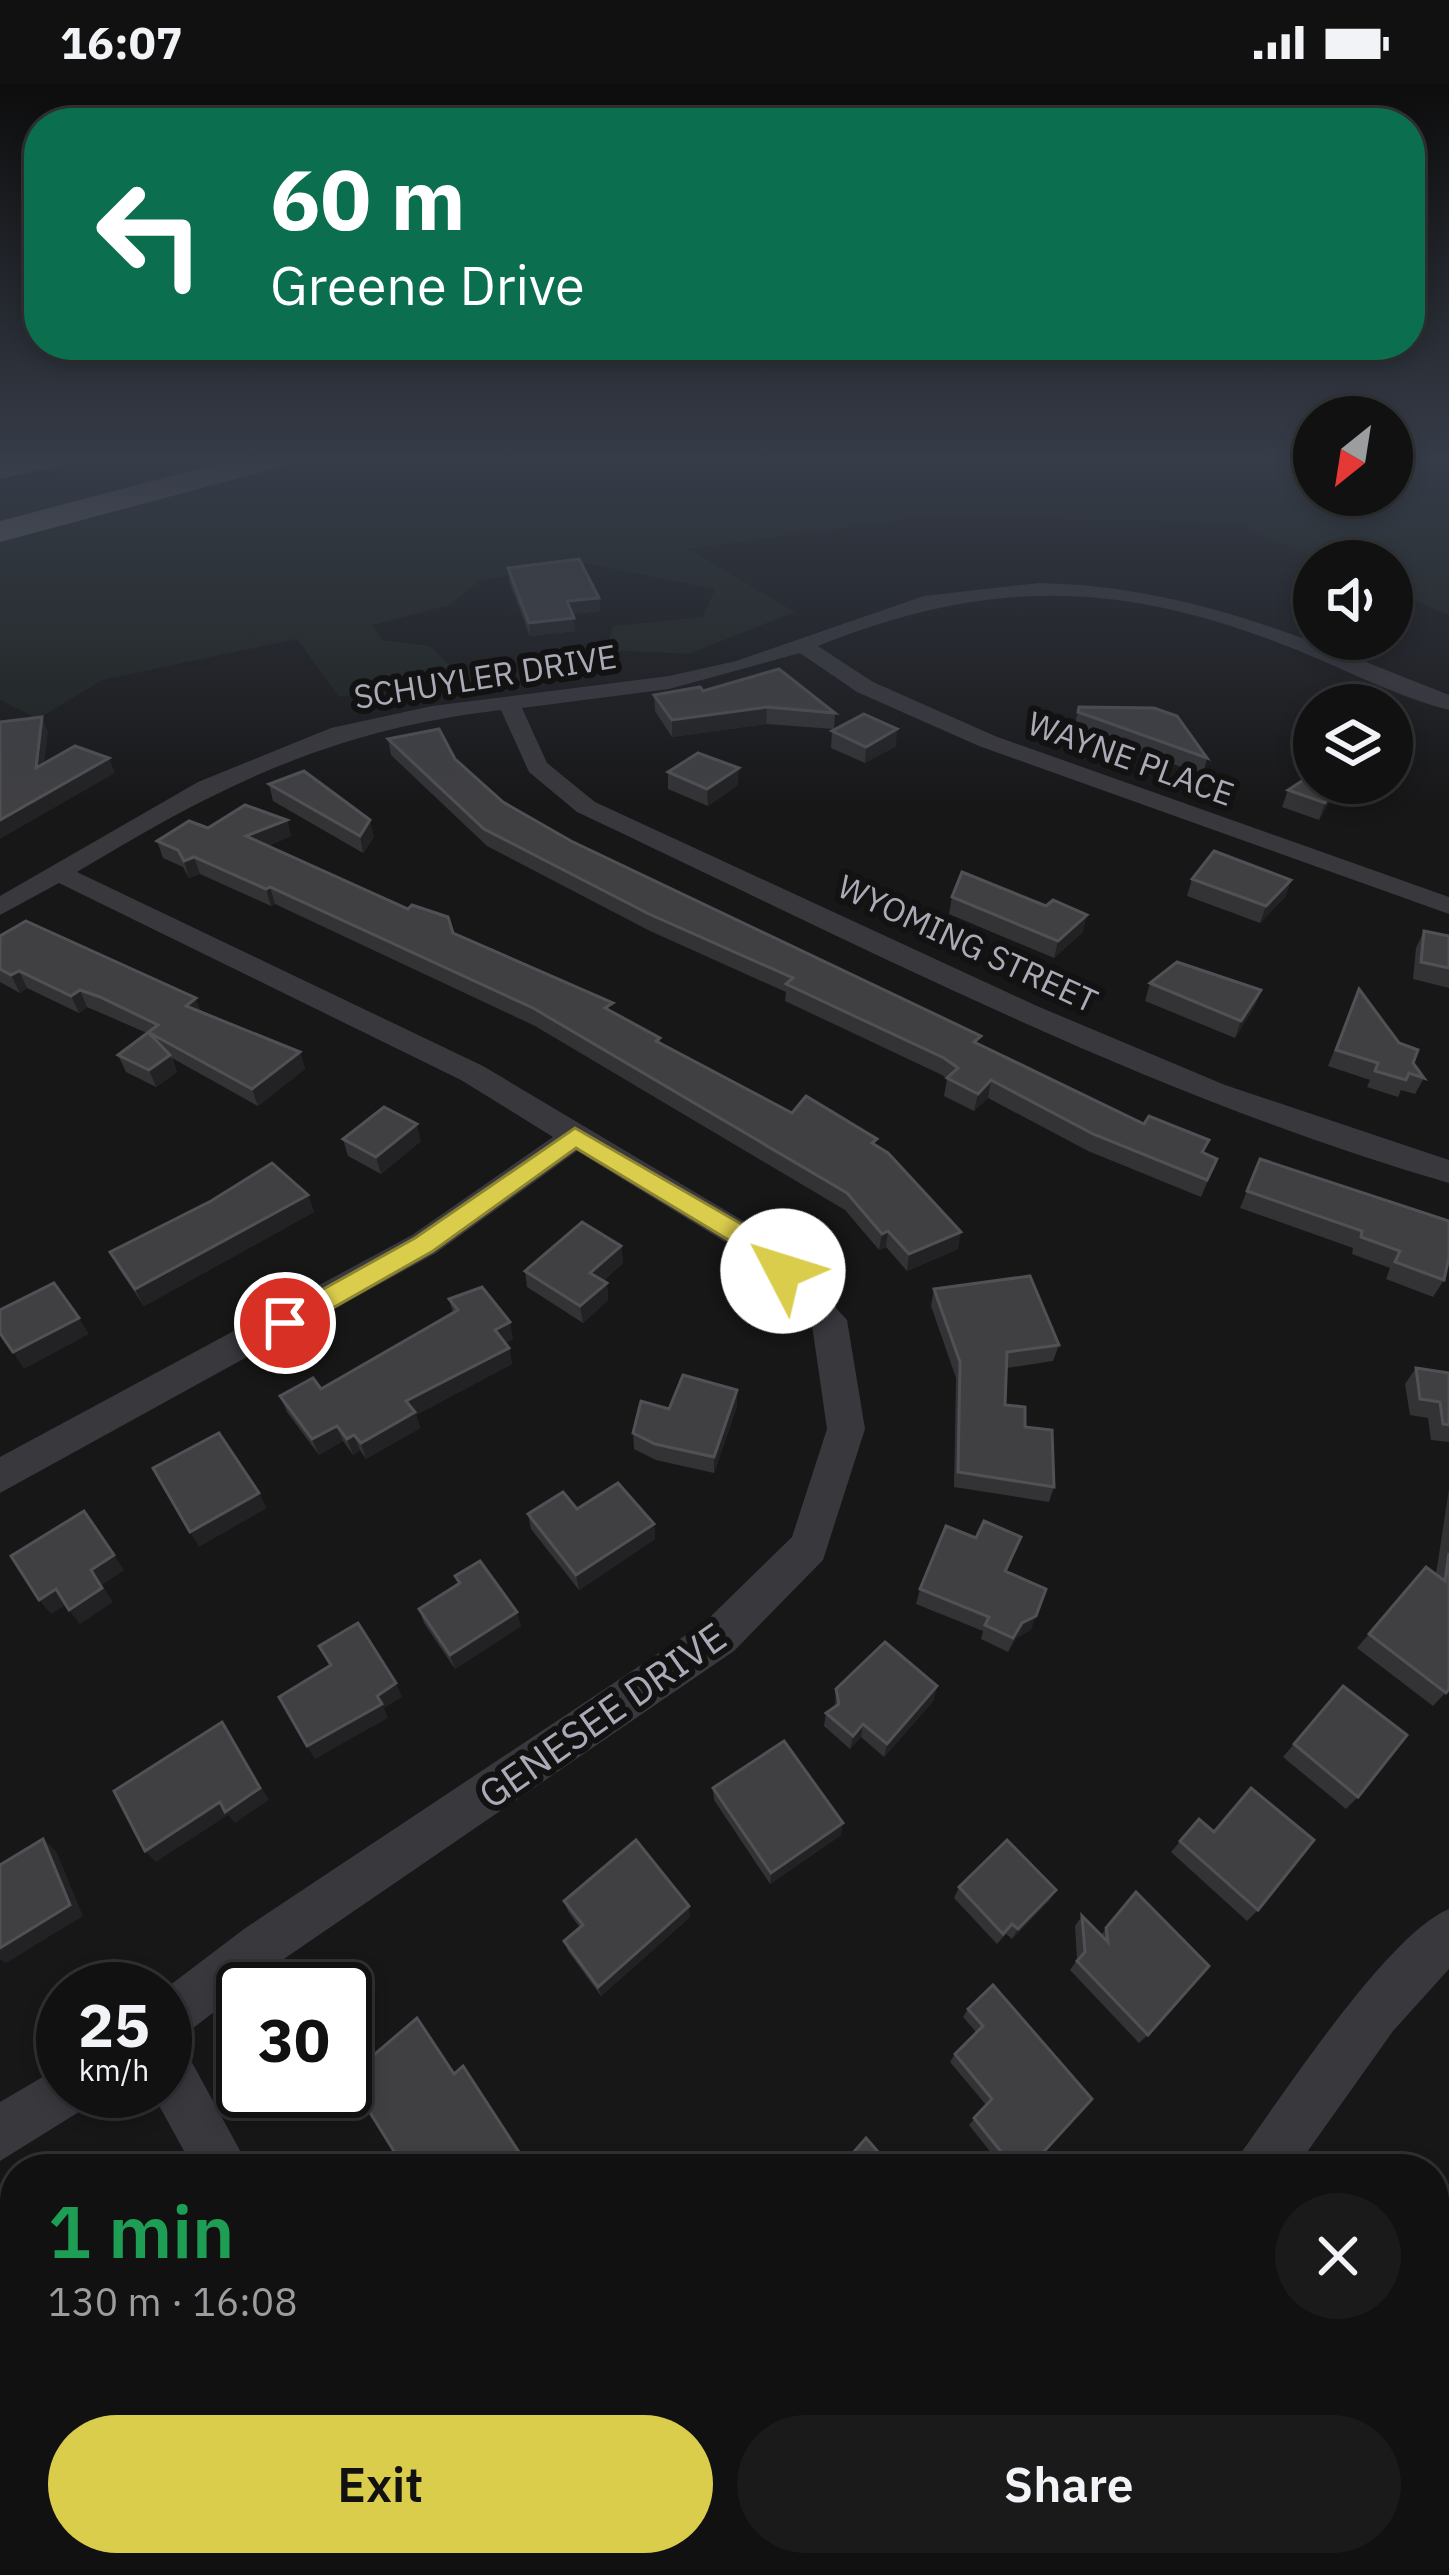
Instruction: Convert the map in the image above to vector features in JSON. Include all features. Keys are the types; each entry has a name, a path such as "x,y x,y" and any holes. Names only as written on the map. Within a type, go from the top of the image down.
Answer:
{"street":[{"name":"SCHUYLER DRIVE","path":"0,907 208,784 341,733 427,715 715,673 932,600 1022,590 1104,592 1172,604 1244,624 1449,704"},
{"name":"WAYNE PLACE","path":"802,645 865,687 987,741 1449,906"},
{"name":"WYOMING STREET","path":"510,706 537,767 586,807 1193,1084 1449,1172"},
{"name":"GENESEE DRIVE","path":"58,873 472,1072 760,1246 829,1320 846,1429 808,1547 719,1637 375,1874 261,1946 192,2000"},
{"path":"0,1476 424,1244 575,1137"},
{"path":"1282,2154 1375,2013 1449,1933"},
{"path":"0,2134 36,2109"},
{"path":"192,2113 215,2154"}],"shaded area":[{"path":"0,571 540,571 480,580 449,605 373,625 382,640 430,646 463,678 339,697 297,639 102,680 38,719 0,700"},
{"path":"626,571 726,571 795,612 689,654 607,650 613,626 703,617 715,589"},
{"path":"1413,571 1449,571 1449,615 1413,600"}],"building":[{"path":"509,571 585,571 599,598 567,601 574,618 529,623"},
{"path":"779,669 835,713 767,707 672,720 654,695 700,687 703,691"},
{"path":"1079,707 1154,708 1177,716 1207,758 1078,712"},
{"path":"864,714 897,729 866,747 832,731"},
{"path":"42,717 36,768 75,746 109,758 0,820 0,722"},
{"path":"439,729 455,759 503,802 571,841 981,1036 974,1042 1144,1124 1149,1116 1209,1140 1202,1152 1217,1159 1207,1180 1093,1134 991,1080 978,1094 947,1078 958,1068 944,1058 786,984 793,978 649,914 484,829 388,739"},
{"path":"698,753 739,768 707,789 668,772"},
{"path":"304,771 370,820 360,836 269,784"},
{"path":"245,805 287,820 246,836 408,909 412,905 448,917 453,933 613,1003 605,1008 660,1038 656,1041 792,1113 806,1096 877,1139 872,1143 888,1153 961,1232 909,1254 888,1231 882,1234 847,1193 533,1008 270,887 194,857 184,861 178,850 157,841 189,821 208,828"},
{"path":"1214,851 1291,880 1266,906 1192,879"},
{"path":"962,872 1046,906 1053,900 1087,915 1058,941 952,897"},
{"path":"26,921 196,998 186,1006 300,1052 252,1089 148,1032 158,1025 100,997 80,990 71,996 19,971 11,975 0,969 0,936"},
{"path":"1424,931 1449,936 1449,968 1421,962"},
{"path":"1177,962 1261,990 1241,1021 1150,983"},
{"path":"1359,989 1399,1043 1418,1050 1413,1063 1424,1078 1409,1073 1406,1080 1375,1071 1378,1063 1336,1050"},
{"path":"148,1032 170,1055 149,1070 118,1055"},
{"path":"384,1107 417,1124 376,1157 343,1139"},
{"path":"1260,1159 1449,1221 1444,1280 1395,1262 1400,1251 1361,1237 1362,1231 1247,1191"},
{"path":"272,1163 308,1195 135,1289 110,1252 211,1201"},
{"path":"582,1222 621,1246 590,1273 607,1283 580,1306 525,1271"},
{"path":"1030,1276 1059,1345 1007,1352 1005,1405 1025,1407 1025,1427 1052,1430 1054,1487 958,1472 960,1362 934,1289"},
{"path":"54,1283 79,1318 13,1352 0,1333 0,1310"},
{"path":"482,1287 510,1322 495,1330 509,1348 406,1401 415,1412 361,1443 354,1435 347,1439 337,1426 312,1439 280,1396 313,1378 321,1389 458,1310 449,1299"},
{"path":"1416,1368 1449,1373 1449,1425 1443,1424 1440,1402 1420,1399"},
{"path":"683,1375 737,1390 714,1457 655,1444 633,1433 641,1401 669,1409"},
{"path":"219,1433 259,1493 190,1532 153,1468"},
{"path":"618,1483 654,1524 576,1575 528,1514 563,1492 577,1509"},
{"path":"84,1511 114,1555 91,1570 102,1588 69,1610 56,1589 39,1600 11,1556"},
{"path":"984,1521 1021,1537 1005,1571 1046,1589 1036,1616 1022,1623 1013,1638 985,1625 989,1617 920,1589 946,1526 976,1538"},
{"path":"1449,1553 1446,1693 1369,1634 1426,1567 1445,1581"},
{"path":"480,1561 517,1612 450,1655 419,1609 460,1583 455,1576"},
{"path":"358,1623 396,1683 377,1696 382,1704 307,1746 279,1697 331,1665 319,1646"},
{"path":"885,1642 937,1686 887,1744 863,1724 853,1736 826,1713 839,1704 836,1689"},
{"path":"1343,1686 1407,1735 1358,1797 1294,1744"},
{"path":"222,1722 260,1788 225,1812 220,1802 145,1851 114,1791"},
{"path":"784,1741 843,1823 771,1873 713,1788"},
{"path":"1251,1788 1314,1840 1258,1910 1180,1841 1199,1819 1214,1832"},
{"path":"43,1839 70,1905 0,1948 0,1865"},
{"path":"636,1840 689,1906 598,1987 564,1941 583,1925 564,1901"},
{"path":"1007,1840 1056,1890 1018,1929 1012,1924 1003,1934 959,1887"},
{"path":"1136,1892 1209,1966 1148,2035 1077,1961 1085,1952 1082,1916 1108,1942 1106,1928"},
{"path":"993,1985 1092,2099 1042,2154 1003,2154 974,2118 992,2099 955,2054 983,2026 968,2009"},
{"path":"417,2018 454,2074 463,2066 520,2154 396,2154 372,2116 372,2056"},
{"path":"866,2138 880,2154 852,2154"}],"route":[{"path":"285,1323 424,1244 575,1137 760,1246 783,1271"}]}
